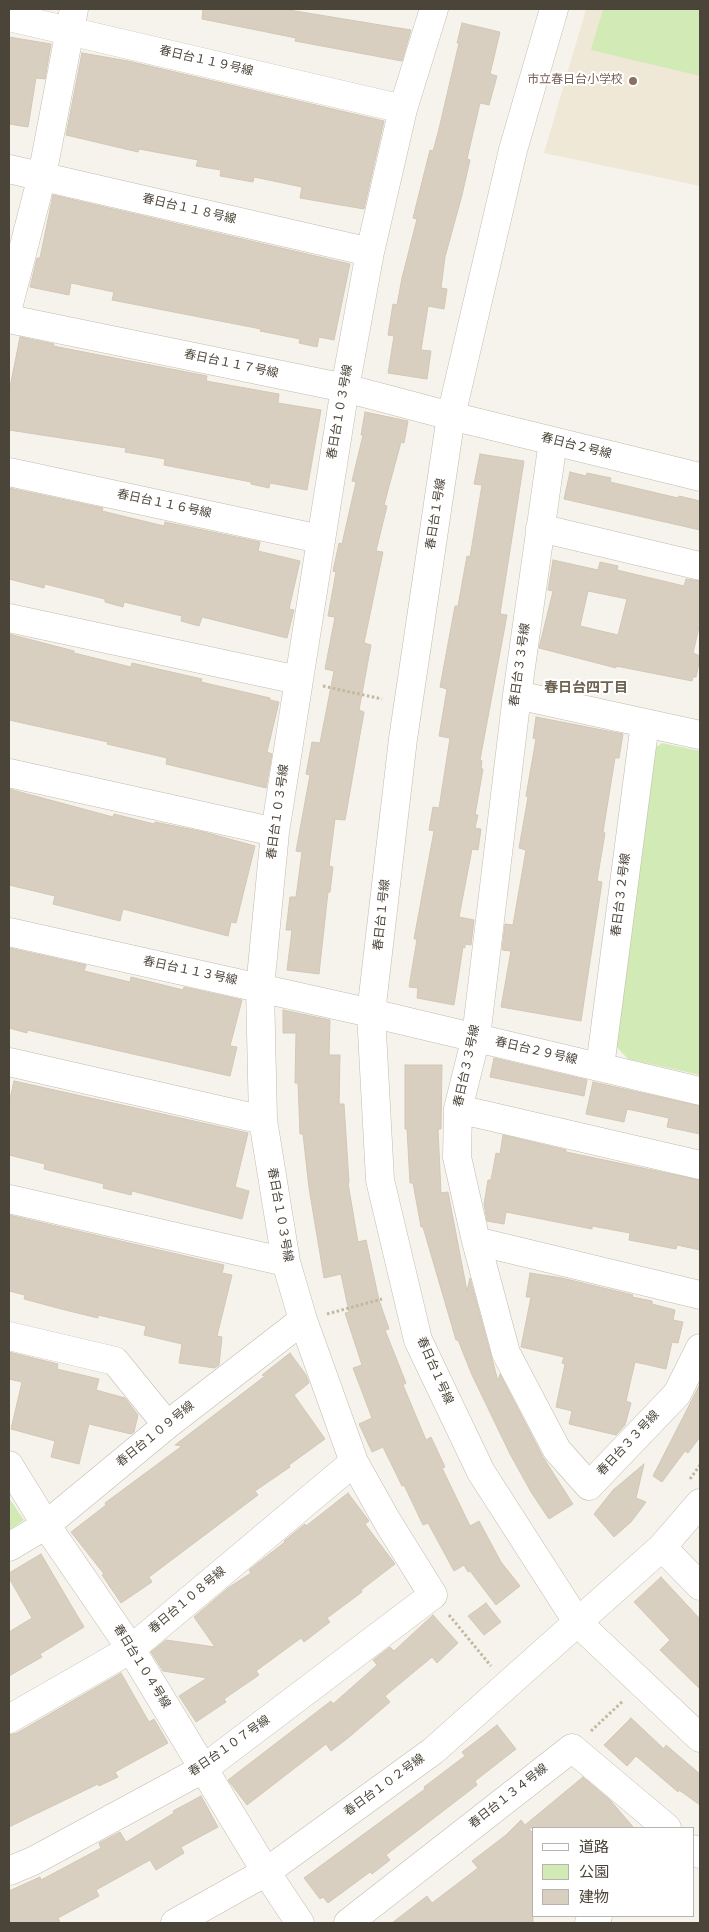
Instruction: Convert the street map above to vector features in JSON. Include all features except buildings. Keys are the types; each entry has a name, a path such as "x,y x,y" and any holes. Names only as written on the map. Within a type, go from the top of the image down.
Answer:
{"street":[{"name":"春日台１０３号線","path":"433,1595 387,1521 354,1462 303,1320 286,1262 263,1120 260,988 275,832 345,388 370,252 403,109 434,9"},
{"name":"春日台１号線","path":"554,9 514,150 451,416 408,704 371,1013 380,1180 418,1340 481,1472 578,1624 700,1738"},
{"name":"春日台１１９号線","path":"9,17 72,19 403,109"},
{"path":"9,304 42,176 72,19"},
{"name":"春日台１１８号線","path":"9,169 370,252"},
{"name":"春日台１１７号線","path":"9,319 345,388 451,416"},
{"name":"春日台２号線","path":"451,416 700,477"},
{"name":"春日台３３号線","path":"553,441 517,695 476,1037 458,1109 457,1157 476,1241 506,1353 558,1450 589,1486 677,1394 700,1348"},
{"name":"春日台１１６号線","path":"9,472 320,539"},
{"path":"540,528 700,566"},
{"path":"9,618 298,680"},
{"path":"517,695 700,735"},
{"name":"春日台３２号線","path":"600,1067 644,723"},
{"path":"9,773 275,832"},
{"name":"春日台１１３号線","path":"9,932 371,1013"},
{"name":"春日台２９号線","path":"371,1013 700,1091"},
{"path":"9,1062 263,1120"},
{"path":"458,1109 700,1165"},
{"path":"9,1199 286,1262"},
{"path":"476,1241 700,1295"},
{"name":"春日台１０９号線","path":"9,1547 46,1525 167,1425 303,1320"},
{"path":"9,1336 114,1361 167,1425"},
{"name":"春日台１０８号線","path":"9,1719 131,1649 354,1462"},
{"name":"春日台１０４号線","path":"9,1465 46,1525 131,1649 266,1872 300,1923"},
{"name":"春日台１０２号線","path":"175,1923 266,1872 433,1751 578,1624 662,1547 693,1494"},
{"path":"662,1547 700,1586"},
{"name":"春日台１０７号線","path":"9,1871 33,1861 203,1769 433,1595"},
{"path":"572,1748 665,1827"},
{"name":"春日台１３４号線","path":"348,1923 572,1748"}],"path":[{"path":"298,680 408,704"},
{"path":"303,1320 407,1293"},
{"path":"693,1494 700,1465"},
{"path":"433,1595 508,1685"},
{"path":"572,1748 642,1684"}],"shaded area":[{"name":"市立春日台小学校","path":"586,9 700,9 700,186 544,153"}],"green space":[{"path":"603,9 700,9 700,76 591,50"},
{"path":"662,743 700,751 700,1075 628,1059 610,1040 651,751"},
{"path":"9,1498 24,1520 9,1530"}],"place":[{"name":"市立春日台小学校","path":"633,81"}],"district":[{"name":"春日台四丁目","path":"586,689"}]}
